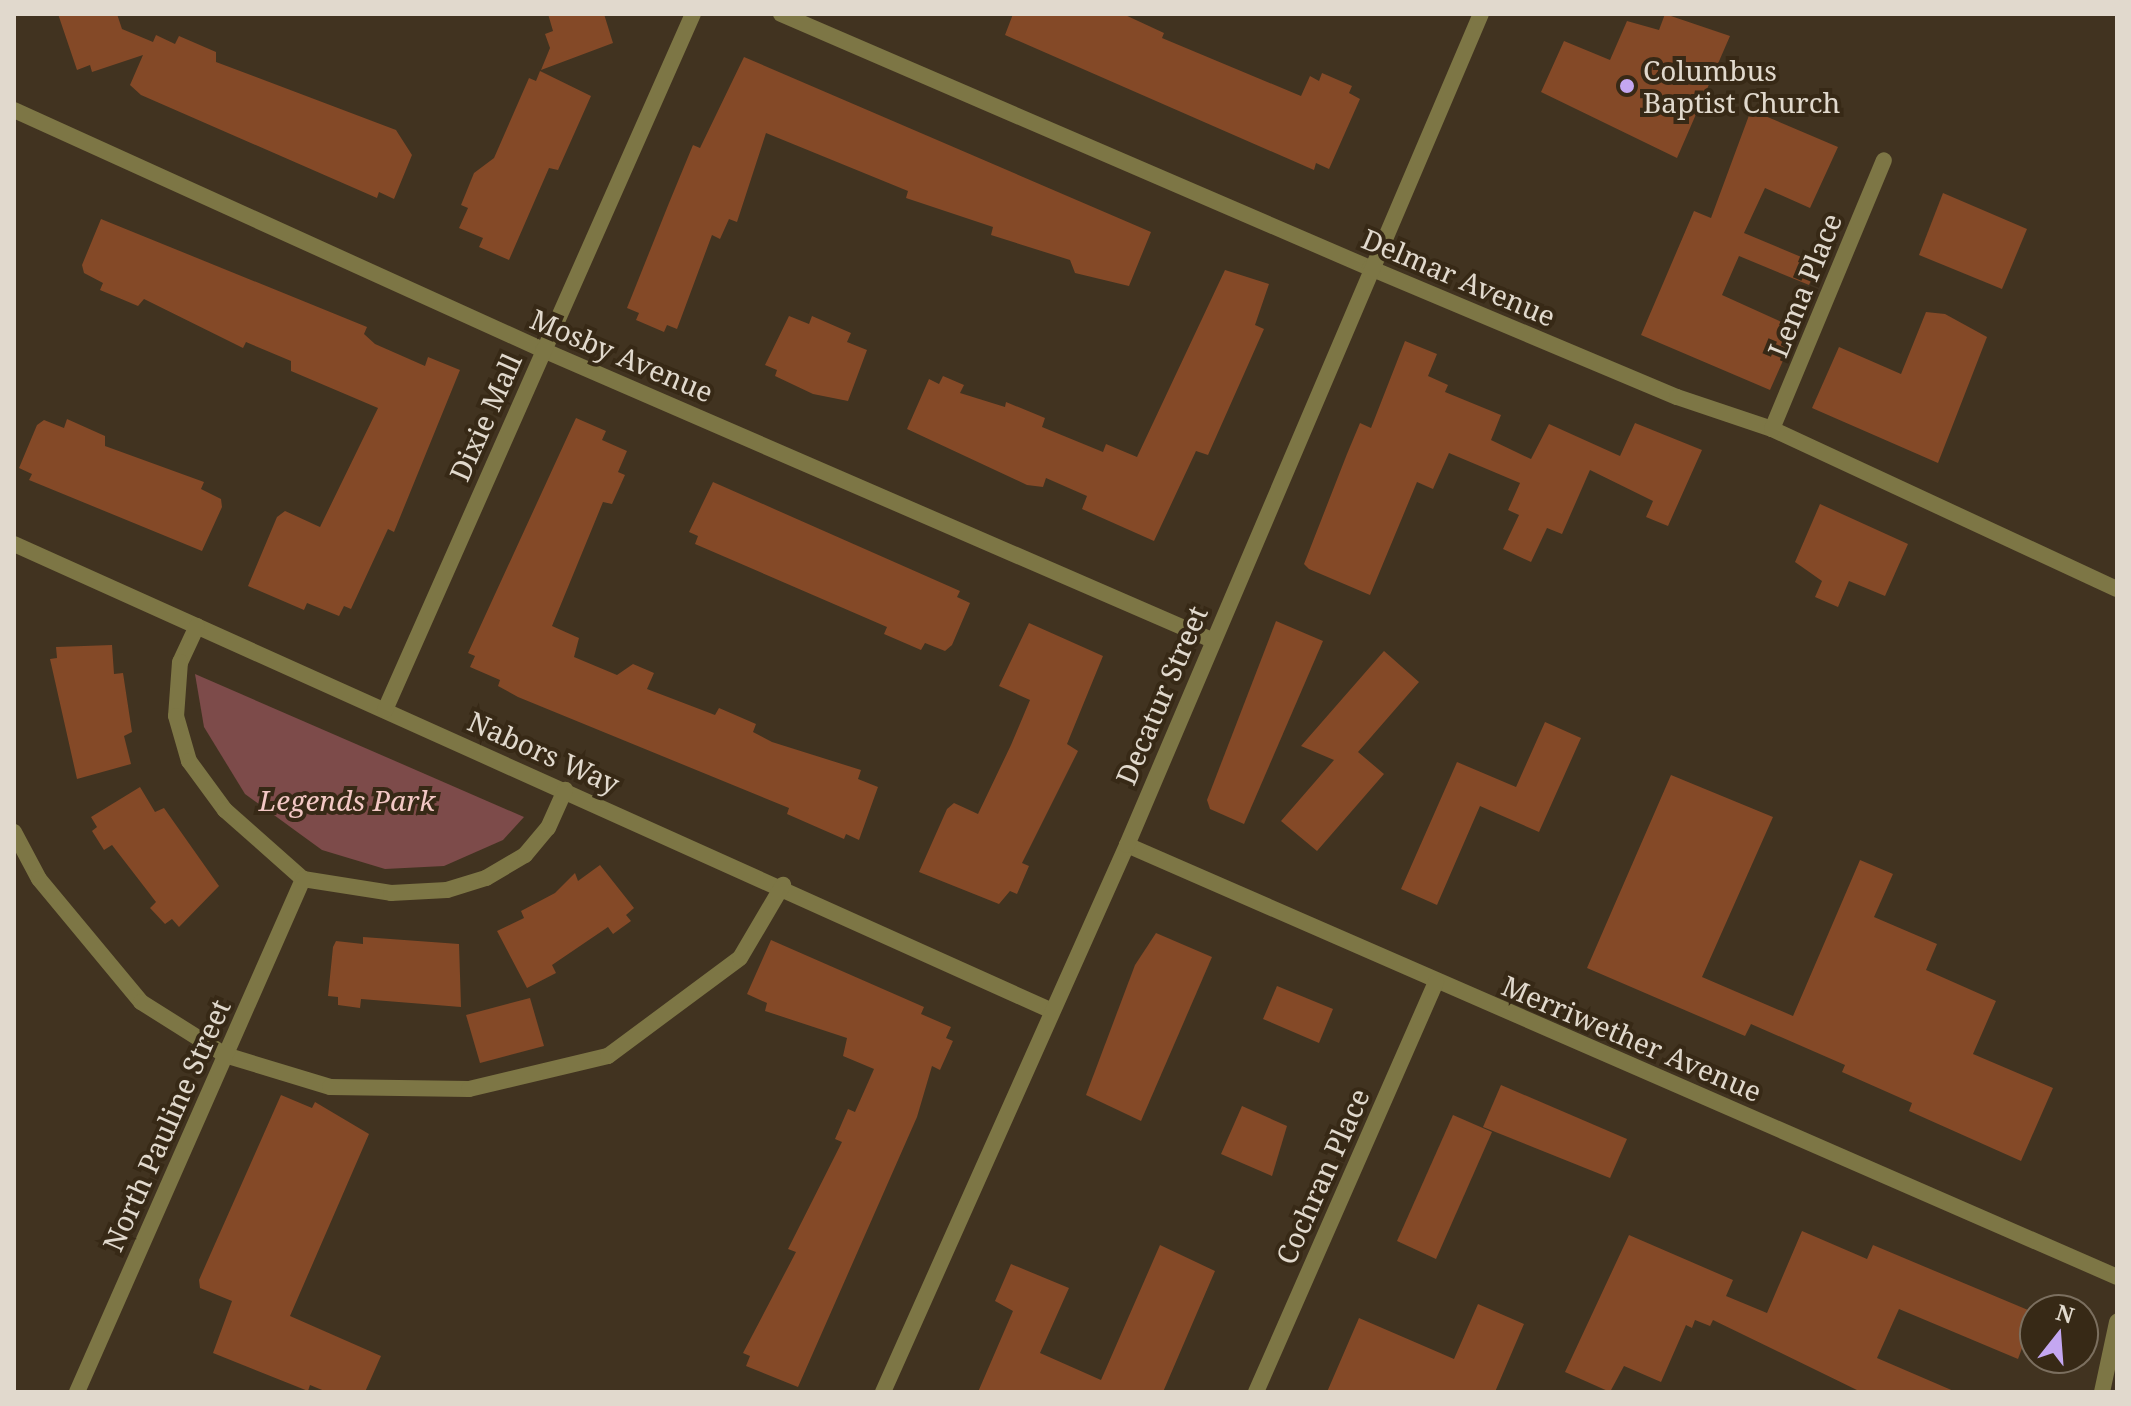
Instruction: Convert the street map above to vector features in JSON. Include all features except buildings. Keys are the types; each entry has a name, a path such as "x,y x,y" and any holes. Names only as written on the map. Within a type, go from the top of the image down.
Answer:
{"street":[{"name":"Dixie Mall","path":"385,710 693,14"},
{"name":"Decatur Street","path":"883,1392 1127,845 1370,268 1481,14"},
{"name":"Delmar Avenue","path":"783,15 1677,397 1772,429 2117,589"},
{"name":"Mosby Avenue","path":"14,110 543,350 1212,640"},
{"name":"Lema Place","path":"1772,429 1884,160"},
{"name":"Nabors Way","path":"14,544 783,885 1052,1011"},
{"path":"197,626 180,662 176,716 189,761 225,810 303,879 391,893 447,890 486,878 525,855 548,828 565,790"},
{"path":"14,832 39,879 141,1002 225,1055 330,1087 469,1089 608,1056 740,958 783,885"},
{"name":"Merriwether Avenue","path":"1127,845 2117,1277"},
{"name":"North Pauline Street","path":"77,1392 303,879"},
{"name":"Cochran Place","path":"1256,1392 1436,982"},
{"path":"2102,1392 2117,1322"}],"green space":[{"name":"Legends Park","path":"195,674 524,817 503,840 444,866 385,869 322,850 245,794 204,727"}],"place":[{"name":"Columbus Baptist Church","path":"1627,86"}]}
